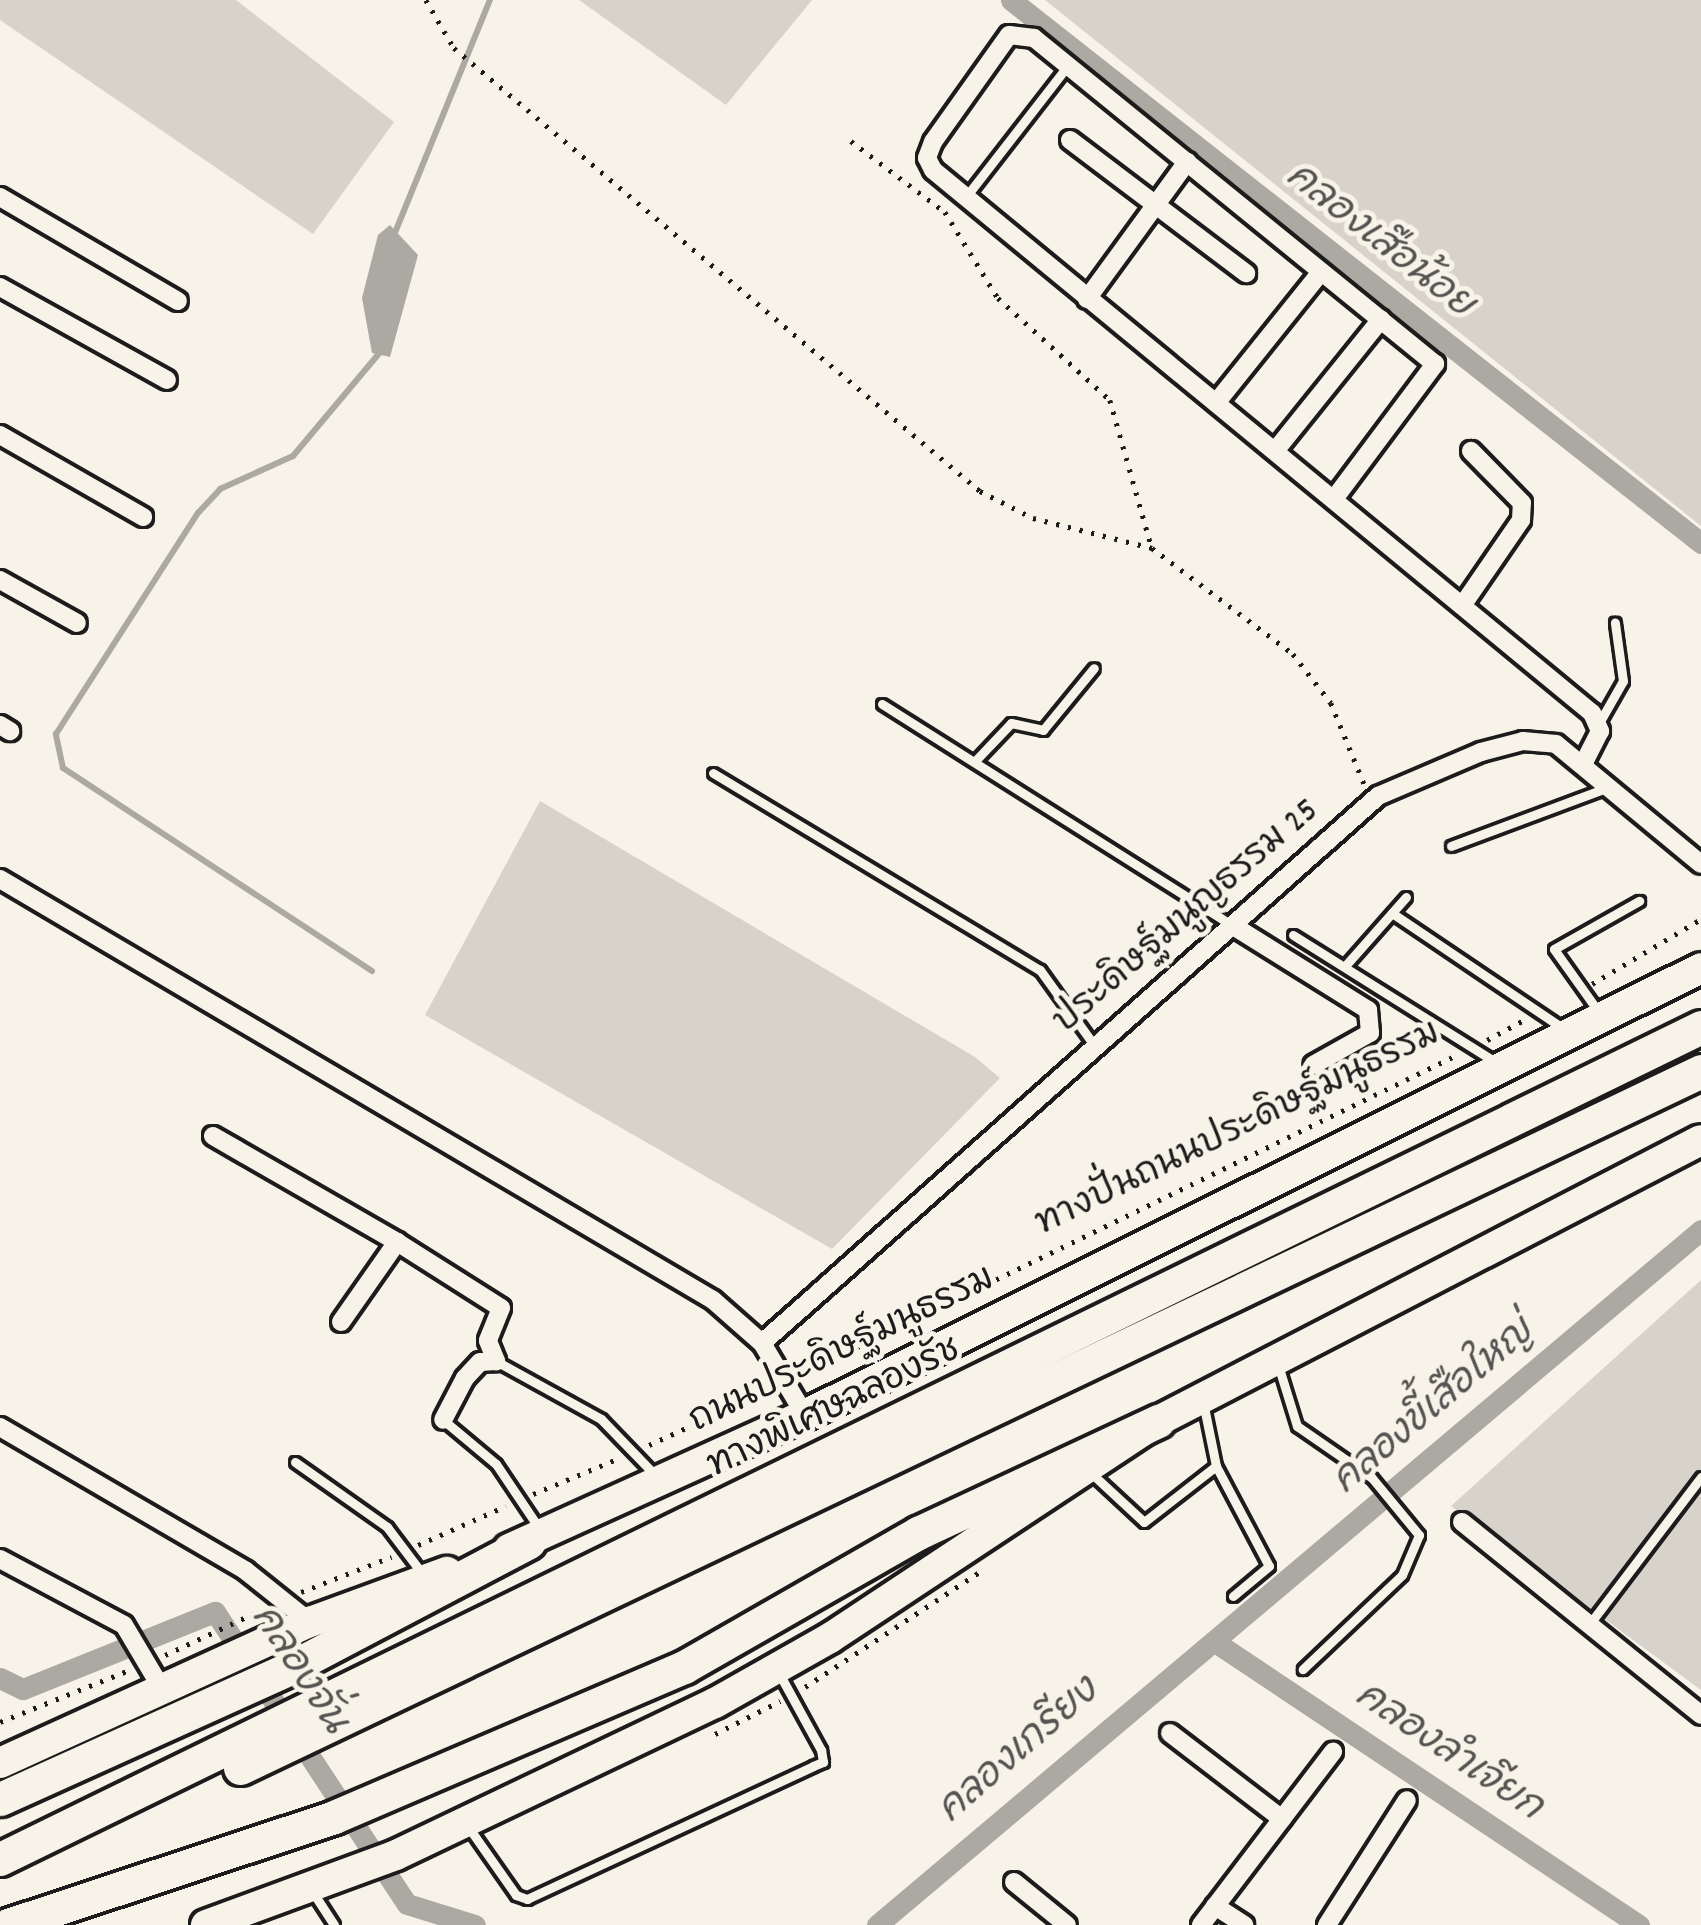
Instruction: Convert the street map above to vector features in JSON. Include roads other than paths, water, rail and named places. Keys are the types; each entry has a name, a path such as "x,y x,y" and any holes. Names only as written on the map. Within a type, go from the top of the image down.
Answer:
{"highway":[{"name":"ทางพิเศษฉลองรัช","path":"0,1859 1701,1027"},
{"name":"ทางพิเศษฉลองรัช","path":"0,1882 1701,1071"},
{"path":"8,1925 106,1886 345,1812 685,1667 918,1534 1158,1421"},
{"path":"0,1799 236,1674 536,1539"}],"main road":[{"name":"ถนนประดิษฐ์มนูธรรม","path":"281,1654 310,1622 536,1539 661,1483 1508,1070 1701,968"},
{"path":"206,1925 384,1861 784,1682 1158,1421 1701,1140"},
{"path":"0,1763 151,1669 236,1674"}],"street":[{"path":"1334,499 1435,364 1069,65 1034,38 1009,34 927,158 965,198 1274,451 1334,499 1464,603 1599,723 1583,764"},
{"path":"1070,140 1246,273"},
{"path":"1087,299 1187,162"},
{"path":"0,196 178,301"},
{"path":"1216,403 1322,272"},
{"path":"0,287 167,380"},
{"path":"1274,451 1381,319"},
{"path":"0,435 143,517"},
{"path":"1464,603 1521,520 1522,503 1471,451"},
{"path":"0,580 77,623"},
{"name":"ประดิษฐ์มนูญธรรม 25","path":"762,1343 1372,802 1522,741 1556,744 1701,864"},
{"path":"0,879 713,1300 762,1343 805,1415"},
{"path":"1235,926 1368,1010 1370,1033 1312,1065"},
{"path":"213,1136 397,1241 501,1308 488,1341 496,1361 480,1362 465,1378 445,1422"},
{"path":"341,1322 397,1241"},
{"path":"0,1427 310,1622"},
{"path":"1462,1522 1588,1626 1698,1707"},
{"path":"0,1559 131,1634 151,1669"},
{"path":"1170,1733 1282,1819"},
{"path":"1201,1925 1333,1752"},
{"path":"1327,1925 1407,1800"},
{"path":"1014,1882 1067,1925"},
{"path":"1216,1906 1244,1925"}],"lane":[{"path":"965,198 1069,65"},
{"path":"1599,723 1623,681 1615,622"},
{"path":"975,761 1011,723 1042,730 1094,668"},
{"path":"882,704 1235,926"},
{"path":"713,773 1040,970 1094,1046"},
{"path":"1451,846 1609,788"},
{"path":"1345,965 1406,897"},
{"path":"1604,1021 1554,950 1639,901"},
{"path":"1392,913 1542,1010 1573,1037"},
{"path":"1293,934 1508,1070"},
{"path":"1276,1357 1297,1426 1372,1478 1413,1521 1418,1548 1402,1575 1304,1670"},
{"path":"496,1361 601,1419 637,1450 661,1483"},
{"path":"1202,1397 1216,1466 1268,1566 1233,1596"},
{"path":"445,1422 496,1464 520,1500 536,1539"},
{"path":"295,1462 387,1527 427,1580"},
{"path":"1088,1469 1144,1522 1216,1466"},
{"path":"1588,1626 1701,1477"},
{"path":"466,1823 516,1895 527,1898 823,1762 784,1682"},
{"path":"311,1889 334,1925"}],"waterway":[{"path":"394,235 490,0"},
{"name":"คลองเสือน้อย","path":"1011,0 1701,543"},
{"path":"372,971 63,768 56,734 198,513 220,489 293,456 382,350"},
{"name":"คลองขี้เสือใหญ่","path":"877,1925 1701,1230"},
{"name":"คลองจั่น","path":"0,1678 23,1689 215,1612 407,1904 475,1925"},
{"name":"คลองลำเจียก","path":"1215,1642 1639,1925"}],"water label":[{"name":"คลองเกรียง","path":"1020,1753"}]}
